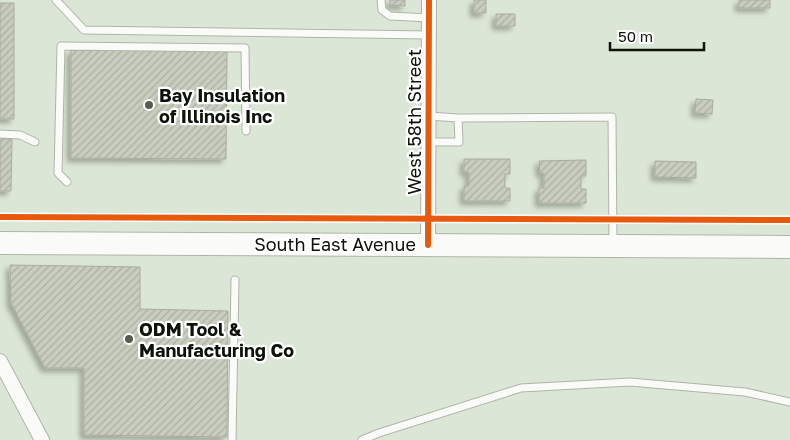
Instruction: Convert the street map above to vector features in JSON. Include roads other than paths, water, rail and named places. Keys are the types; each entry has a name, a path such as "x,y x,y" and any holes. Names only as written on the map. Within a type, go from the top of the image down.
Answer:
{"main road":[{"name":"South East Avenue","path":"0,243 790,247"}],"street":[{"name":"West 58th Street","path":"428,245 429,0"},
{"path":"0,362 42,440"}],"lane":[{"path":"56,0 84,30 429,34"},
{"path":"381,0 382,10 390,16 429,18"},
{"path":"67,182 58,173 61,46 245,48 246,131"},
{"path":"429,116 458,118 612,117 613,246"},
{"path":"429,142 459,142 458,118"},
{"path":"0,134 20,135 35,142"},
{"path":"232,440 235,280"},
{"path":"362,440 521,388 630,382 745,392 790,402"}],"place":[{"name":"Bay Insulation of Illinois Inc","path":"149,105"},
{"name":"ODM Tool & Manufacturing Co","path":"129,339"}]}
